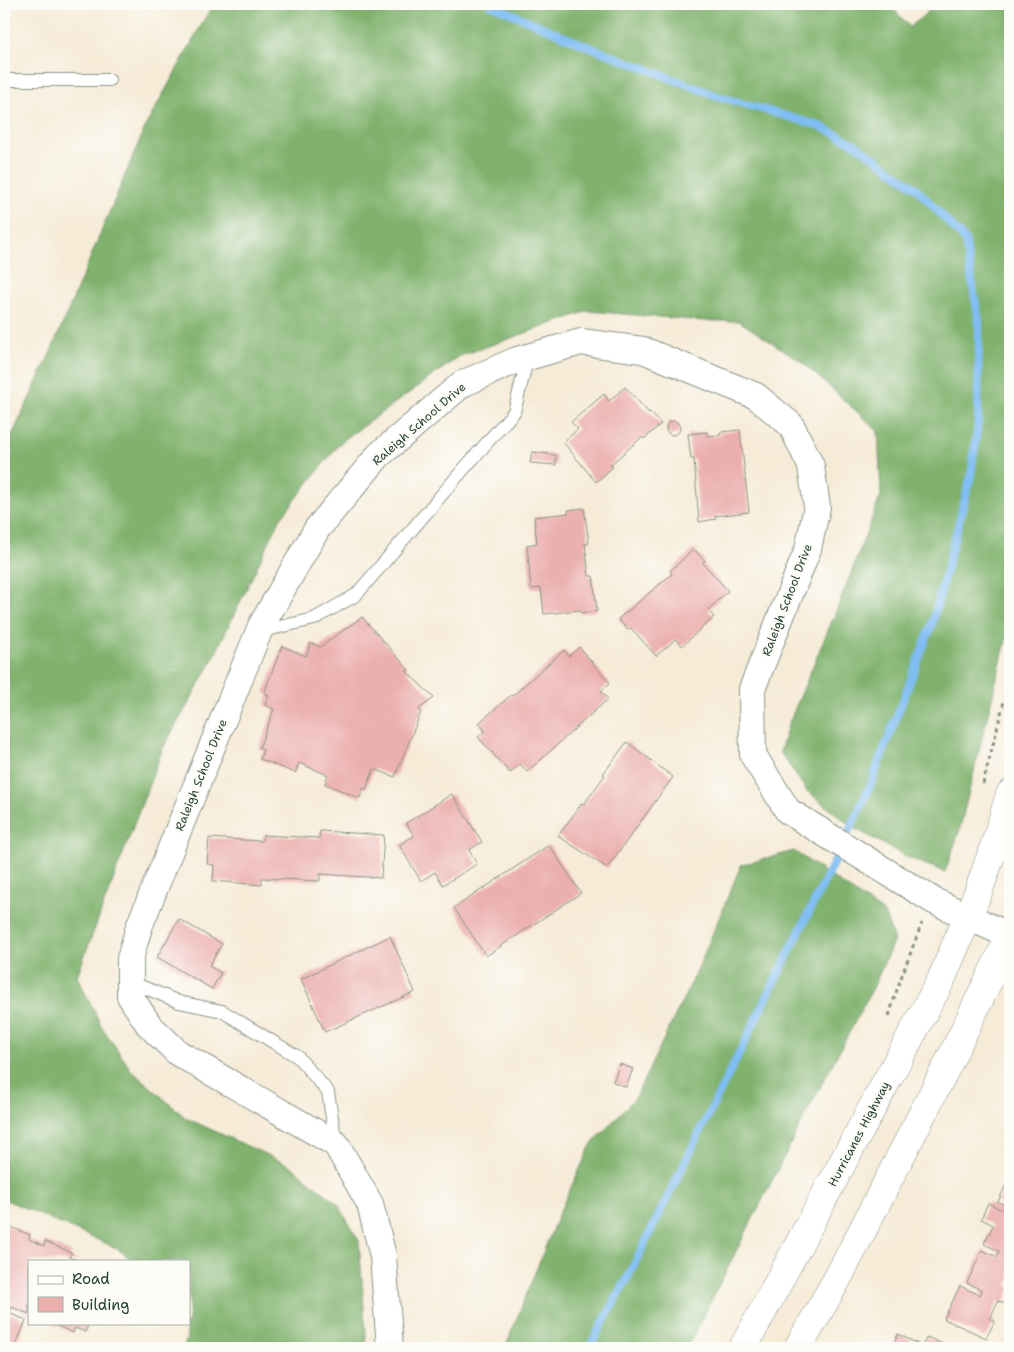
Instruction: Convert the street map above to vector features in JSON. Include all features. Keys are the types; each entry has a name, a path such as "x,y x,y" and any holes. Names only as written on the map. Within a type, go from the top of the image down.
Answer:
{"main road":[{"name":"Hurricanes Highway","path":"743,1348 941,980 968,917 998,838 1010,794"},
{"path":"798,1348 840,1274 948,1064 1010,936"}],"street":[{"name":"Raleigh School Drive","path":"336,1144 178,1053 149,1025 130,996 130,958 139,927 258,632 317,530 379,455 462,384 517,360 581,342 643,350 756,396 790,425 811,466 817,507 808,549 752,689 753,755 788,811 934,901 1010,936"},
{"path":"336,1144 370,1204 383,1256 390,1348"}],"lane":[{"path":"4,80 109,80"},
{"path":"258,632 314,619 356,595 514,412 528,357"},
{"path":"130,982 179,1002 222,1011 298,1057 328,1092 336,1144"}],"path":[{"path":"981,792 1010,678"}],"green space":[{"path":"213,4 889,4 910,27 937,4 1010,4 1010,625 959,832 945,872 909,858 854,828 806,790 780,752 788,725 837,609 881,495 878,431 802,362 739,321 705,321 588,311 460,356 341,442 280,519 209,667 162,750 77,976 102,1027 131,1070 186,1118 291,1166 338,1204 359,1241 367,1348 183,1348 187,1338 185,1324 190,1324 190,1260 133,1260 116,1248 4,1199 4,443 10,440 52,349 146,125"},
{"path":"794,851 884,913 894,940 873,988 810,1106 687,1348 507,1348 507,1343 559,1213 591,1145 635,1098 697,971 741,865"}],"building":[{"path":"625,387 661,424 644,439 642,437 610,465 613,467 596,482 563,442 578,429 571,422 604,394 609,401"},
{"path":"670,421 676,421 680,428 676,435 670,435 666,431 666,425"},
{"path":"740,430 749,512 715,516 716,519 699,522 694,459 691,459 688,434 707,432 707,436 721,435 720,432"},
{"path":"532,452 556,455 556,465 530,463"},
{"path":"584,508 589,543 585,544 589,576 593,576 597,611 581,613 580,610 544,614 541,588 531,589 527,545 537,543 534,517 569,513 568,510"},
{"path":"694,549 705,561 703,563 728,591 708,610 714,617 682,646 676,639 656,656 631,628 628,630 618,619 672,574 670,571"},
{"path":"362,617 409,670 406,671 434,698 419,709 421,712 395,777 374,769 366,789 363,788 360,798 325,784 328,775 299,763 295,773 260,759 263,750 259,748 274,709 265,705 269,695 264,693 282,646 306,656 311,643 320,647"},
{"path":"579,647 610,683 601,691 608,699 527,772 520,764 510,773 478,737 485,731 479,723 564,650 569,656"},
{"path":"627,742 673,777 607,868 558,836 582,803 584,804"},
{"path":"452,794 482,842 469,850 477,864 443,885 435,872 421,881 399,845 414,836 406,823"},
{"path":"320,831 384,835 381,878 320,874 320,881 262,878 262,885 213,881 214,865 207,864 209,838 262,841 263,835 319,838"},
{"path":"549,845 581,893 486,956 454,908"},
{"path":"179,919 222,944 209,966 221,973 212,989 157,957"},
{"path":"390,936 415,992 325,1032 301,979"},
{"path":"620,1064 633,1069 626,1087 613,1082"},
{"path":"1010,1176 1010,1207 998,1202"},
{"path":"988,1203 1010,1214 1010,1280 1008,1286 1010,1290 1004,1303 998,1301 990,1319 995,1321 986,1338 944,1319 960,1286 980,1295 982,1290 967,1283 982,1250 997,1257 999,1251 984,1244 993,1225 981,1219"},
{"path":"4,1224 30,1235 29,1239 44,1246 45,1241 72,1253 69,1257 76,1260 28,1260 28,1314 12,1307 9,1313 26,1320 15,1348 4,1348"},
{"path":"53,1324 89,1324 85,1332 75,1328 73,1333"},
{"path":"898,1334 922,1346 927,1337 952,1348 896,1348 893,1347"}],"waterway":[{"path":"490,4 582,44 717,96 820,126 857,145 916,188 965,240 979,322 978,423 971,476 932,624 870,786 849,831"},
{"path":"589,1348 628,1277 836,858"}]}
